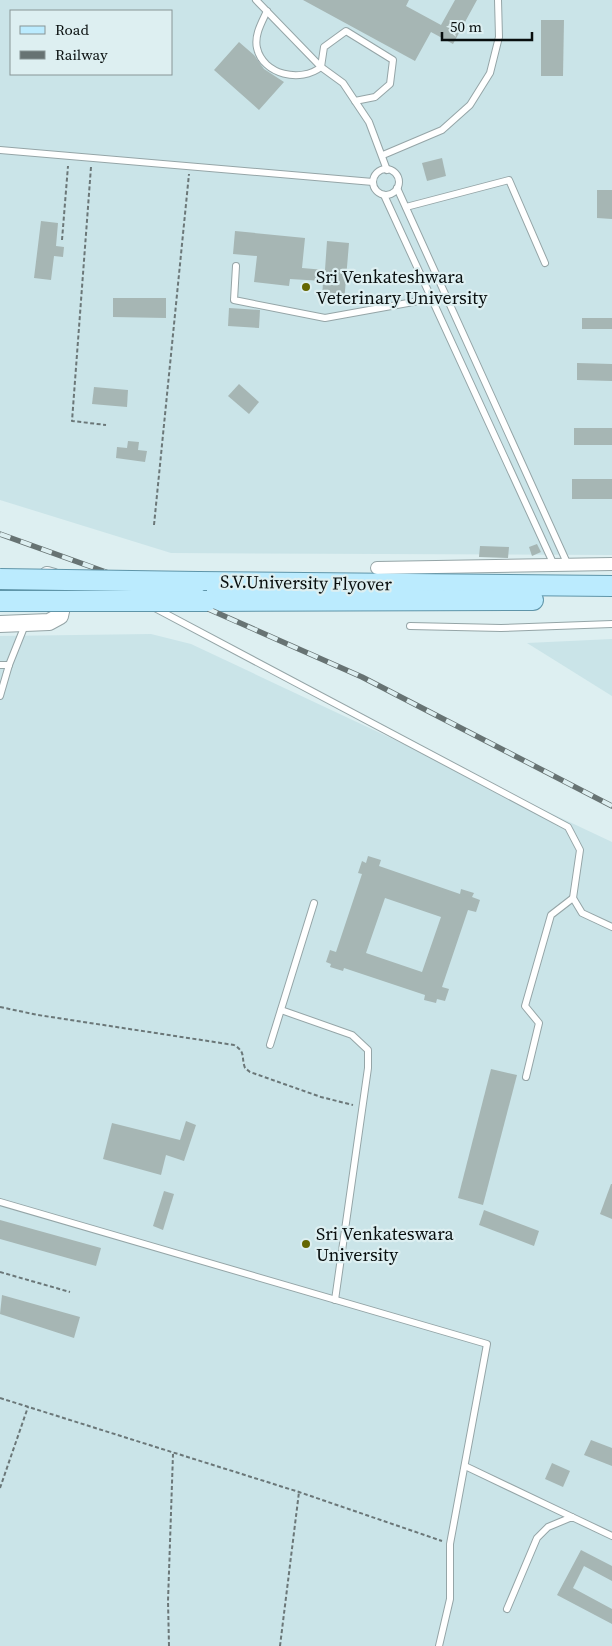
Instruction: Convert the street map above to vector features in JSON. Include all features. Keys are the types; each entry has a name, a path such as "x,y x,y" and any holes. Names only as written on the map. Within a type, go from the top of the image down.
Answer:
{"main road":[{"name":"S.V.University Flyover","path":"0,579 612,586"},
{"name":"S.V.University Flyover","path":"0,601 612,600"}],"street":[{"path":"377,568 612,564"},
{"path":"0,570 38,572 54,577 61,591 63,607 60,616 49,622 0,624"}],"lane":[{"path":"256,0 320,67 343,82 369,122 383,155 387,170 397,177 397,188 568,565"},
{"path":"383,155 442,130 470,105 490,73 499,37 498,0"},
{"path":"267,11 258,31 257,48 265,61 276,70 290,76 308,74 320,67 324,47 346,31 394,60 390,84 375,97 355,101"},
{"path":"0,150 373,182"},
{"path":"387,170 376,174 373,182 376,190 384,195 430,300 554,565"},
{"path":"406,207 509,180 545,263"},
{"path":"384,195 392,194 397,188"},
{"path":"236,266 234,300 322,317 430,300"},
{"path":"54,577 83,576 104,580 121,590"},
{"path":"130,594 568,827 580,850 572,898 551,915 525,1006 539,1023 526,1077"},
{"path":"0,696 9,665 26,624"},
{"path":"410,626 501,628 612,624"},
{"path":"0,665 9,665"},
{"path":"572,898 582,913 612,926"},
{"path":"270,1045 314,903"},
{"path":"281,1010 352,1034 368,1050 368,1068 363,1108 335,1300"},
{"path":"0,1202 487,1344 450,1544 450,1599 439,1646"},
{"path":"465,1466 612,1536"},
{"path":"507,1609 537,1538 548,1527 572,1518"}],"path":[{"path":"62,240 69,156"},
{"path":"91,158 72,421 106,425"},
{"path":"154,525 190,166"},
{"path":"0,1007 38,1015 234,1045 241,1049 244,1054 245,1068 250,1072 321,1097 363,1108"},
{"path":"0,1272 70,1292"},
{"path":"0,1398 173,1454 299,1492 450,1544"},
{"path":"0,1488 28,1406"},
{"path":"169,1646 168,1601 173,1454"},
{"path":"280,1646 299,1492"}],"shaded area":[{"name":"Sri Venkateshwara Veterinary University","path":"0,0 612,0 612,555 171,553 0,500"},
{"name":"Sri Venkateswara University","path":"151,634 191,644 612,842 612,1646 0,1646 0,636"},
{"path":"612,639 612,696 527,643"}],"building":[{"path":"303,0 409,0 406,6 441,25 455,0 477,0 453,44 431,32 415,61"},
{"path":"541,20 564,20 563,76 541,76"},
{"path":"239,42 254,55 264,69 284,82 259,110 214,70"},
{"path":"442,158 446,176 427,181 422,163"},
{"path":"597,190 612,190 612,219 597,218"},
{"path":"41,221 58,223 56,246 64,247 63,257 54,256 51,280 34,278"},
{"path":"235,231 305,238 302,268 325,270 327,241 349,243 344,303 322,301 323,281 290,279 289,286 254,282 257,256 233,254"},
{"path":"113,298 166,298 166,318 113,317"},
{"path":"229,308 260,310 259,328 228,326"},
{"path":"582,318 612,318 612,329 582,329"},
{"path":"577,363 612,364 612,381 577,380"},
{"path":"239,384 259,402 249,414 228,396"},
{"path":"94,387 128,390 127,407 92,404"},
{"path":"574,428 612,428 612,445 574,445"},
{"path":"128,441 139,442 138,450 147,451 145,462 116,458 117,447 127,448"},
{"path":"572,479 612,479 612,499 572,499"},
{"path":"537,544 541,552 532,556 529,547"},
{"path":"480,546 509,547 508,558 479,557"},
{"path":"368,856 381,860 379,866 460,894 461,889 474,893 472,897 480,900 476,912 468,910 442,987 449,989 445,1001 437,999 436,1003 424,1000 425,995 344,968 343,971 330,967 331,964 326,962 330,950 336,952 362,874 358,873 362,861 366,863","holes":["385,898 441,917 422,972 366,953"]},
{"path":"491,1069 517,1075 483,1205 458,1198"},
{"path":"186,1121 196,1125 184,1161 166,1155 161,1175 103,1159 112,1123 180,1140"},
{"path":"612,1184 612,1219 600,1214"},
{"path":"164,1191 174,1194 163,1230 153,1226"},
{"path":"484,1210 539,1231 534,1246 479,1225"},
{"path":"0,1220 101,1248 96,1266 0,1239"},
{"path":"2,1295 80,1317 74,1338 0,1314"},
{"path":"591,1440 612,1448 612,1466 584,1455"},
{"path":"552,1463 570,1471 563,1487 545,1479"},
{"path":"581,1550 612,1566 612,1581 584,1566 573,1588 612,1609 612,1624 557,1595"}],"railway":[{"path":"0,534 206,608 362,677 612,806"}],"place":[{"name":"Sri Venkateshwara Veterinary University","path":"306,287"},
{"name":"Sri Venkateswara University","path":"306,1244"}]}
